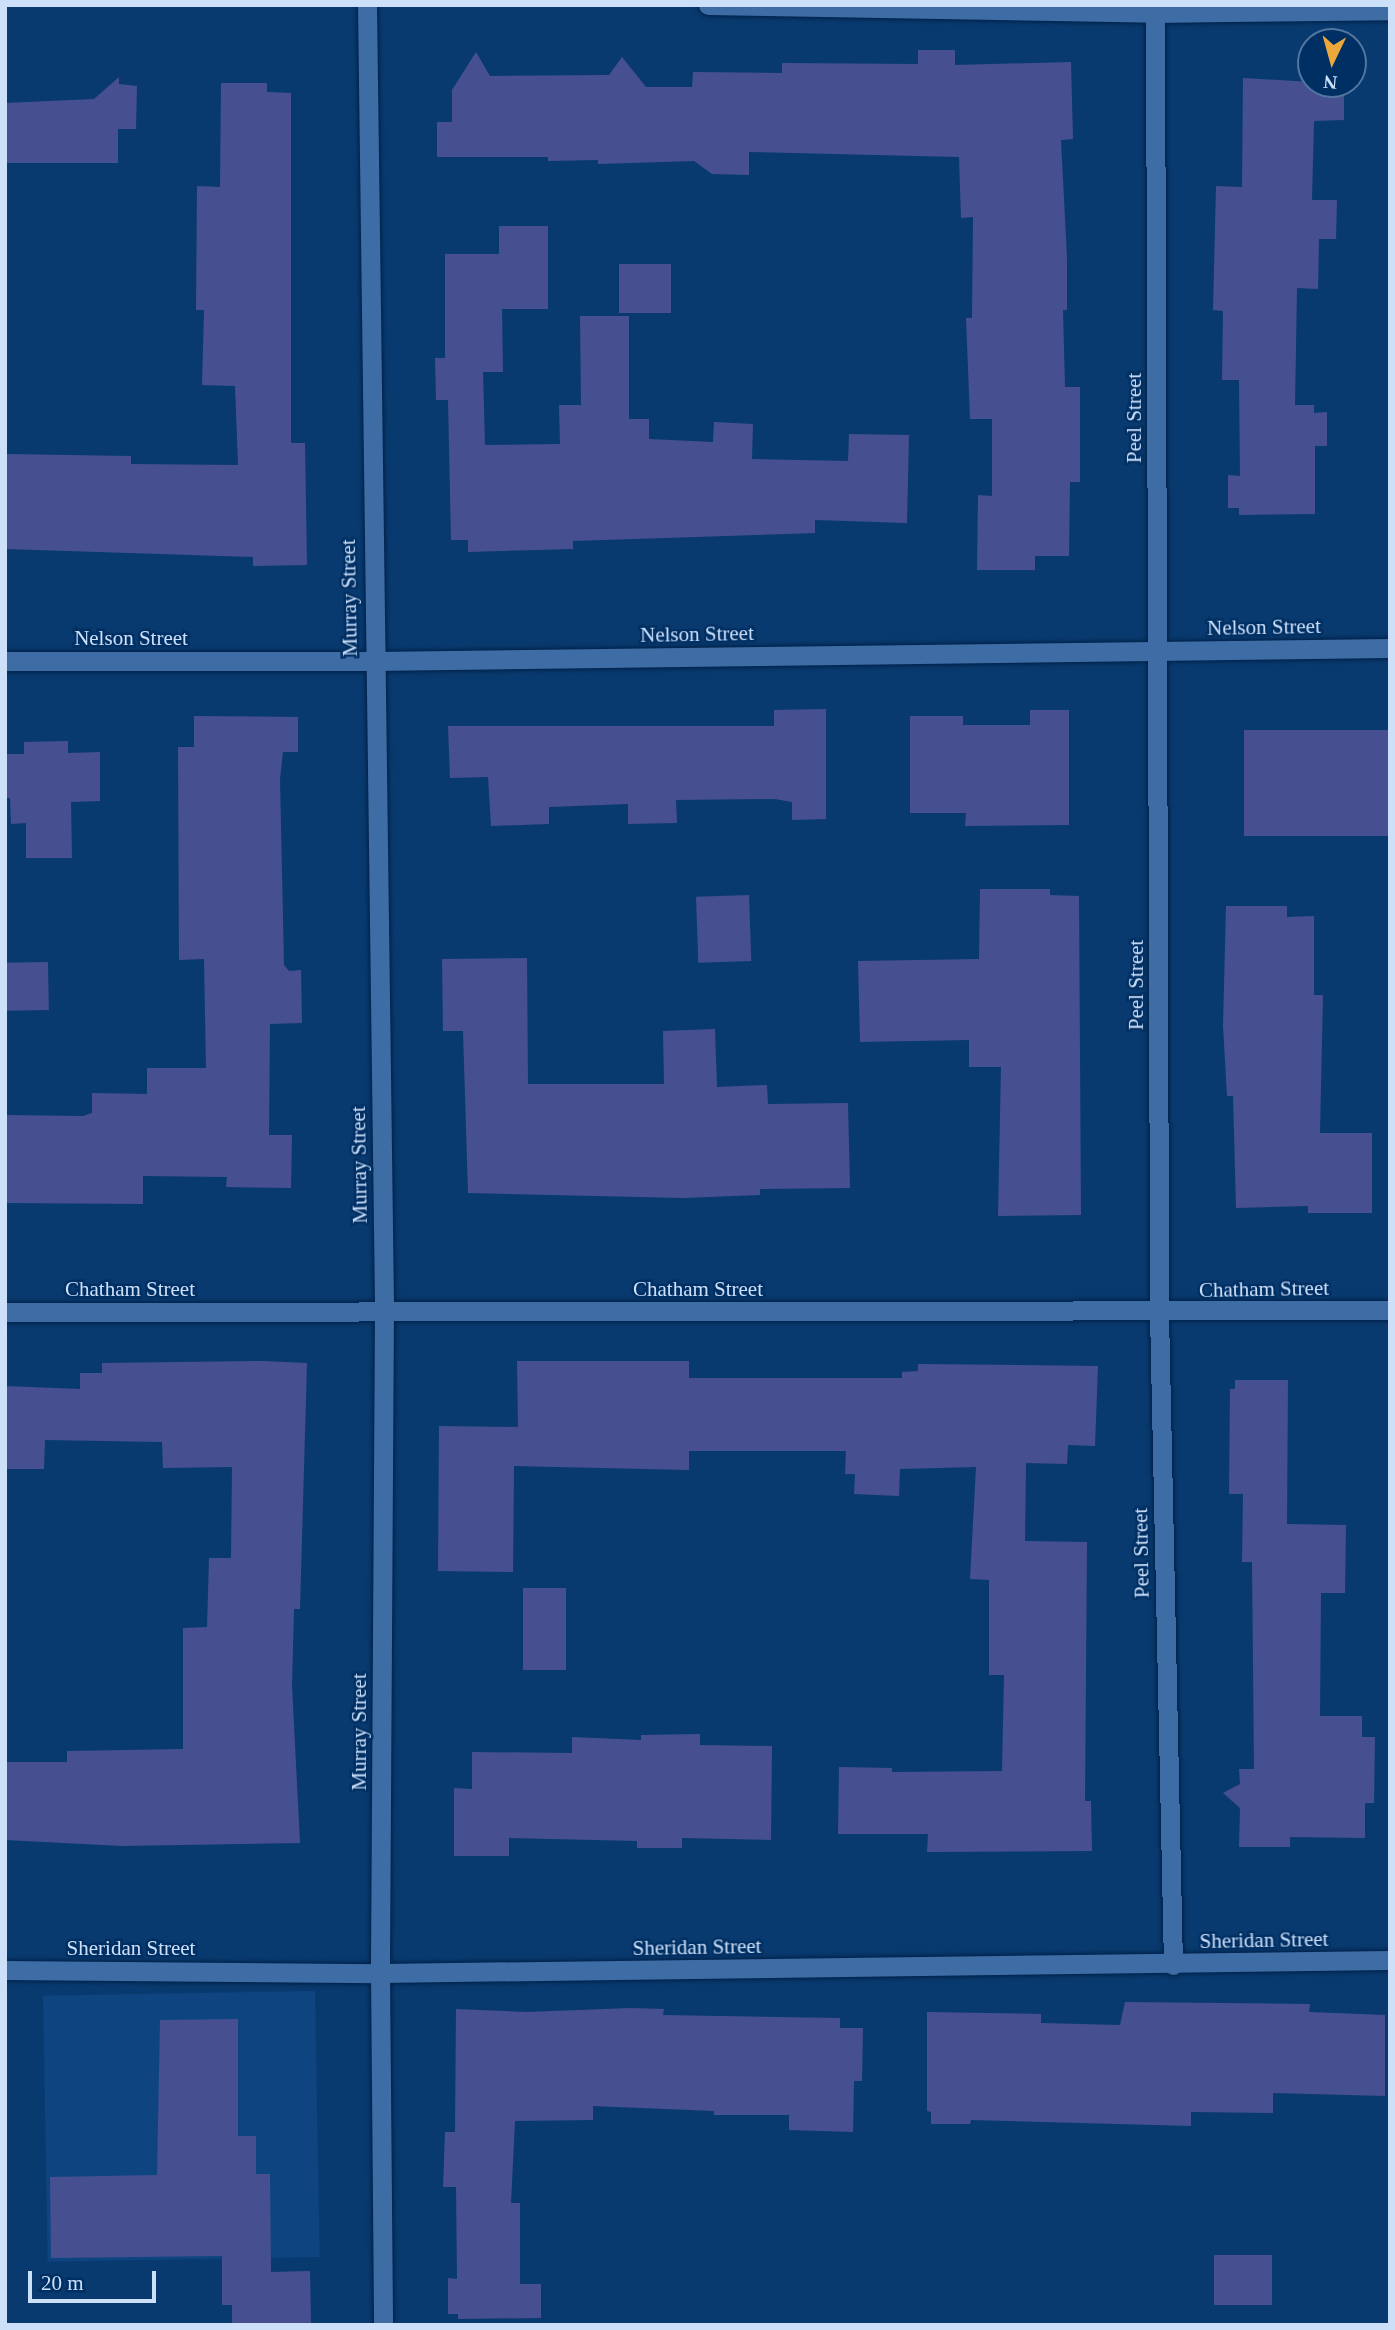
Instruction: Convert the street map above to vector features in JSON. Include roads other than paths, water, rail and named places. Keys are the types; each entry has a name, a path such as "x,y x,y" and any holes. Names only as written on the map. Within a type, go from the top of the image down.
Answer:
{"street":[{"name":"Murray Street","path":"367,5 373,661 384,1310 380,1973 383,2325"},
{"path":"708,5 1390,10"},
{"name":"Peel Street","path":"1155,9 1158,1313 1173,1965"},
{"name":"Nelson Street","path":"5,661 373,661 1390,648"},
{"name":"Chatham Street","path":"5,1312 384,1310 1158,1313 1390,1310"},
{"name":"Sheridan Street","path":"5,1969 380,1973 1173,1965 1390,1960"}]}
